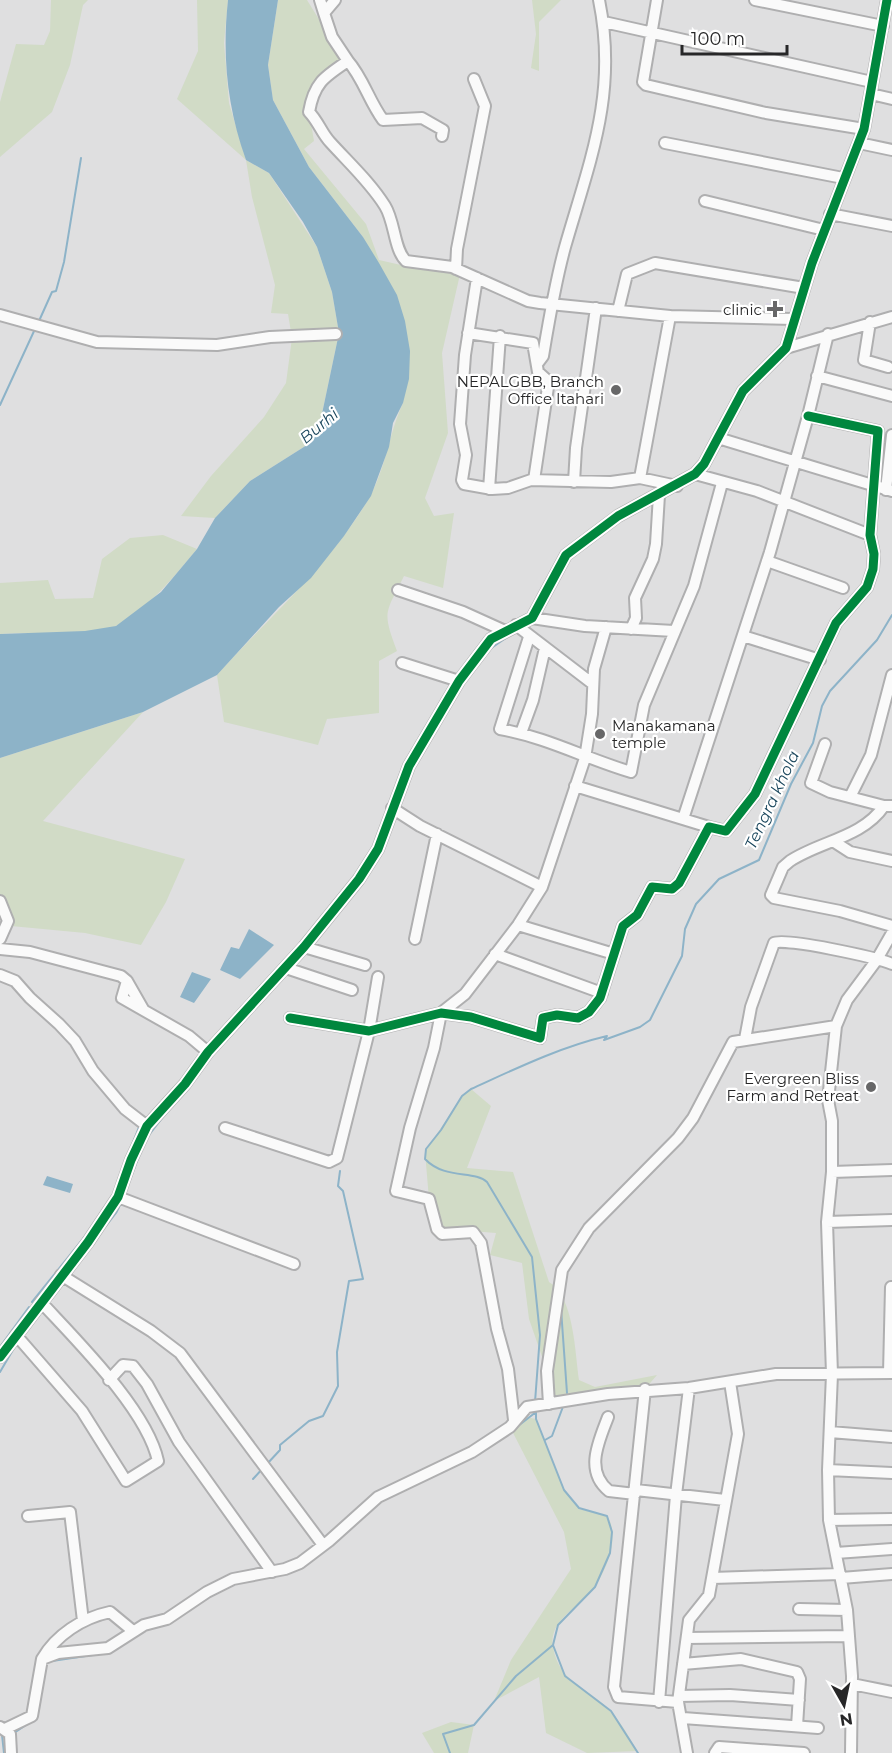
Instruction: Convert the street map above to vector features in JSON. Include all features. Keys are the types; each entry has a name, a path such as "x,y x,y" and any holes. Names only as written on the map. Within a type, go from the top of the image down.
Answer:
{"street":[{"path":"320,0 332,37 358,72 361,84 383,120 422,118 443,130 442,136"},
{"path":"324,13 335,0"},
{"path":"537,364 543,356 563,256 599,132 607,41 600,0"},
{"path":"657,0 643,82 646,86 766,112 864,129"},
{"path":"755,0 883,27"},
{"path":"786,348 824,230 864,129 887,0"},
{"path":"604,22 872,82"},
{"path":"348,61 318,84 312,94 309,112 328,141 366,180 385,206 395,228 402,257 410,263 442,265 456,269 528,301 670,316 794,319"},
{"path":"456,269 457,249 485,106 474,78"},
{"path":"871,94 892,99"},
{"path":"665,143 843,178"},
{"path":"859,143 892,150"},
{"path":"705,201 824,230"},
{"path":"830,214 892,226"},
{"path":"618,311 627,274 655,263 804,288"},
{"path":"477,278 468,333 460,424 466,449 462,480 468,487 508,488 534,480 611,482 640,478 677,486"},
{"path":"574,482 576,448 596,308"},
{"path":"0,315 96,342 217,345 270,337 336,334"},
{"path":"640,478 670,316"},
{"path":"532,618 566,555 618,516 677,486 695,474 704,464 743,391 786,348 892,317"},
{"path":"870,322 864,360 888,367"},
{"path":"468,333 500,336 533,343 540,375 548,381 534,480"},
{"path":"683,819 785,501 828,334"},
{"path":"489,489 500,336"},
{"path":"817,376 892,396"},
{"path":"575,786 726,831 748,805 836,623 867,587 873,569 874,554 870,535 878,431 808,416"},
{"path":"718,438 889,490 892,435"},
{"path":"695,474 722,483 757,490 870,535"},
{"path":"529,637 500,729 557,743 585,758 631,772 644,705 694,586 722,483"},
{"path":"631,628 636,618 635,598 656,544 659,495"},
{"path":"767,561 843,588"},
{"path":"398,590 463,612 504,631"},
{"path":"0,1357 121,1198 131,1160 147,1126 185,1084 208,1052 286,968 359,879 378,849 409,766 459,681 491,639 532,618 606,627 674,631"},
{"path":"516,626 593,684"},
{"path":"514,1420 508,1369 486,1279 481,1243 473,1232 442,1234 437,1229 429,1199 396,1191 410,1128 434,1048 441,1013 465,994 518,925 542,887 585,758 598,649 606,627"},
{"path":"743,636 820,660"},
{"path":"521,733 533,700 545,648"},
{"path":"402,663 459,681"},
{"path":"851,795 871,755 892,675"},
{"path":"825,744 812,783 830,792 851,795 888,806"},
{"path":"888,806 859,829 790,861 783,867 771,895 892,926"},
{"path":"392,808 437,834 542,887"},
{"path":"290,1018 369,1031 441,1013 471,1017 540,1038 543,1018 557,1015 578,1018 589,1012 602,993 623,926 637,915 652,887 672,890 679,883 710,827"},
{"path":"415,939 437,834"},
{"path":"833,841 850,852 892,861"},
{"path":"0,901 8,921 0,939"},
{"path":"518,925 614,954"},
{"path":"850,1753 852,1684 847,1610 829,1520 828,1470 832,1374 827,1222 832,1172 832,1121 828,1100 836,1026 847,1000 876,961 892,933"},
{"path":"745,1039 751,1007 774,943 778,941 866,956 876,961 884,960 892,964"},
{"path":"304,947 365,965"},
{"path":"0,949 30,952 121,976 127,981 122,998 189,1036 208,1052"},
{"path":"495,954 602,993"},
{"path":"286,968 352,990"},
{"path":"0,975 15,981 59,1024 75,1041 93,1071 125,1109 147,1126"},
{"path":"225,1128 333,1161 340,1153 369,1031 378,977"},
{"path":"549,1404 547,1371 562,1270 589,1228 693,1118 733,1042 836,1026"},
{"path":"832,1172 892,1170"},
{"path":"121,1198 294,1264"},
{"path":"827,1222 892,1220"},
{"path":"61,1275 151,1331 180,1353 323,1545"},
{"path":"42,1659 58,1653 108,1648 133,1631 166,1619 207,1592 233,1579 272,1572 300,1563 378,1497 472,1452 510,1427 527,1407 645,1389 689,1388 730,1382 746,1377 776,1374 890,1373 891,1287"},
{"path":"16,1335 82,1411 126,1481 158,1461 143,1427 109,1380 41,1302"},
{"path":"109,1380 123,1365 133,1366 147,1384 179,1442 272,1572"},
{"path":"687,1753 683,1718 678,1699 692,1614 709,1595 738,1429 730,1382"},
{"path":"659,1702 676,1495 689,1388"},
{"path":"645,1389 614,1687 618,1697 659,1702 729,1695 799,1700"},
{"path":"608,1417 597,1446 594,1469 597,1477 609,1491 725,1500"},
{"path":"830,1432 892,1437"},
{"path":"828,1470 892,1473"},
{"path":"28,1516 70,1512 83,1621"},
{"path":"829,1520 892,1519"},
{"path":"836,1553 892,1549"},
{"path":"712,1578 892,1574"},
{"path":"799,1609 847,1610"},
{"path":"2,1728 32,1716 42,1659 58,1638 83,1621 110,1612 133,1631"},
{"path":"687,1638 849,1636"},
{"path":"683,1664 741,1659 792,1670 800,1675 797,1726"},
{"path":"852,1684 892,1692"},
{"path":"683,1718 818,1728"},
{"path":"2,1728 10,1734 11,1753"},
{"path":"716,1753 719,1747 804,1753"}],"shaded area":[{"name":"clinic","path":"766,303 786,305 785,315 765,313"}],"green space":[{"path":"51,0 88,0 83,5 70,65 52,112 0,157 0,102 16,44 44,45 50,31"},
{"path":"197,0 228,0 224,43 229,103 246,160 177,99 198,51"},
{"path":"278,0 307,0 346,63 330,74 309,112 314,141 304,149 366,224 379,260 401,265 461,270 442,353 448,433 425,498 434,516 454,513 443,588 404,576 389,606 389,628 397,651 379,661 379,713 327,719 318,745 224,722 217,675 298,590 336,546 353,522 375,487 403,403 363,237 309,167 273,100 268,65"},
{"path":"532,0 561,0 539,22 539,71 531,68 536,34"},
{"path":"246,160 269,173 317,247 332,292 339,333 319,428 307,445 250,481 215,518 181,516 211,476 264,417 286,383 292,338 288,314 271,313 275,285 252,197"},
{"path":"163,535 197,549 150,602 127,620 107,629 93,631 0,634 0,583 48,580 55,599 93,598 102,559 130,538"},
{"path":"143,712 43,821 185,859 166,902 141,945 85,933 11,926 8,905 0,896 0,758"},
{"path":"471,1089 491,1106 467,1168 513,1172 549,1282 564,1299 572,1326 579,1380 595,1387 657,1375 645,1389 549,1404 547,1371 529,1319 522,1263 490,1255 496,1233 445,1229 429,1199 425,1152 462,1096"},
{"path":"526,1417 536,1419 564,1490 579,1509 607,1516 613,1533 607,1564 598,1582 555,1629 553,1647 557,1660 569,1678 612,1713 637,1751 587,1753 546,1733 539,1677 494,1701 511,1660 571,1569 564,1532 510,1427 514,1420"},
{"path":"451,1722 474,1725 468,1753 434,1753 422,1733"}],"water":[{"path":"228,0 278,0 268,65 273,100 309,167 363,237 397,295 405,321 410,351 409,379 403,403 393,423 389,447 371,496 344,536 311,578 279,607 217,675 143,712 0,758 0,634 85,631 116,626 161,592 197,549 215,518 250,481 307,445 319,428 339,333 332,292 317,247 303,222 269,173 246,160 230,101 226,61"},
{"path":"249,929 274,945 240,979 220,970 231,947 239,949"},
{"path":"192,972 211,979 194,1003 180,997"},
{"path":"47,1176 73,1184 70,1193 43,1185"}],"waterway":[{"path":"39,321 52,292 56,291 64,262 81,158"},
{"path":"0,405 35,329"},
{"name":"Tengra khola","path":"535,1402 540,1335 532,1257 487,1182 475,1176 441,1170 433,1166 425,1159 426,1149 462,1096 471,1089 555,1052 607,1036 604,1040 640,1027 650,1020 682,956 685,929 696,904 719,879 759,860 791,784 813,743 822,706 830,691 877,640 892,615"},
{"path":"490,649 510,635"},
{"path":"149,1135 166,1113"},
{"path":"128,1155 139,1127"},
{"path":"125,1193 142,1148"},
{"path":"267,1464 280,1450 280,1445 309,1421 323,1416 338,1386 337,1352 349,1281 363,1279 343,1191 338,1186 340,1171"},
{"path":"98,1236 116,1213 122,1201"},
{"path":"32,1302 91,1229"},
{"path":"566,1274 572,1263"},
{"path":"0,1347 29,1307"},
{"path":"561,1309 567,1393"},
{"path":"0,1372 17,1343"},
{"path":"545,1440 552,1436 564,1404"},
{"name":"Tengra khola","path":"450,1753 443,1734 474,1725 516,1676 553,1645 558,1625 595,1587 610,1553 612,1532 607,1516 579,1508 564,1490 536,1419 536,1410"},
{"path":"518,1426 536,1412"},
{"path":"253,1479 263,1468"},
{"path":"553,1645 565,1676 611,1711 638,1753"},
{"path":"52,1661 106,1653"},
{"path":"38,1712 41,1694"},
{"path":"14,1733 32,1721"},
{"path":"2,1735 4,1753"}],"cycle path":[{"path":"0,1357 88,1242 118,1197 131,1160 147,1126 185,1084 208,1052 304,947 359,879 378,849 409,766 459,681 491,639 532,618 566,555 618,516 695,474 704,464 743,391 786,348 812,263 864,129 887,0"},
{"path":"290,1018 369,1031 441,1013 471,1017 540,1038 543,1018 557,1015 578,1018 589,1012 600,998 623,926 637,915 652,887 672,889 679,883 709,827 726,831 755,794 836,623 867,587 873,569 874,554 870,535 878,431 808,416"}],"place":[{"name":"clinic","path":"775,309"},
{"name":"NEPALGBB, Branch Office Itahari","path":"616,390"},
{"name":"Manakamana temple","path":"600,734"},
{"name":"Evergreen Bliss Farm and Retreat","path":"871,1087"}],"water label":[{"name":"Burhi","path":"319,426"}]}
